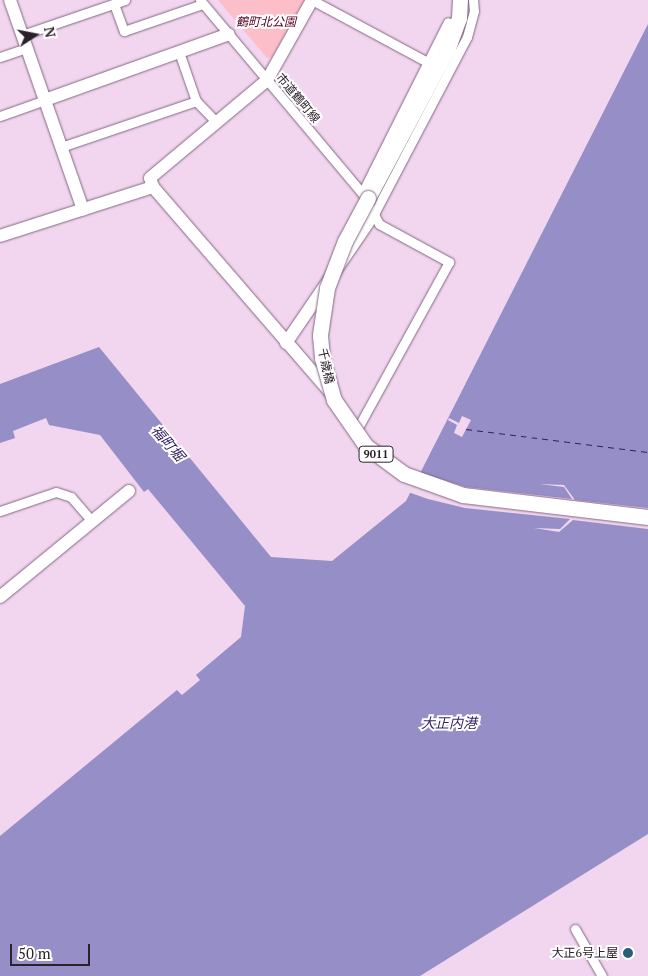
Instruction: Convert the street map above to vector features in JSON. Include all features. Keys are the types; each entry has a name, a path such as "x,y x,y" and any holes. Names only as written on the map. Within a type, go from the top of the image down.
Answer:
{"main road":[{"name":"千歳橋","path":"460,6 448,48 345,241 327,288 320,335 322,358 334,400 366,446 393,468 418,481 463,495 648,517"}],"street":[{"path":"10,0 84,210"},
{"path":"0,57 24,41 125,0"},
{"path":"358,426 153,187 150,178 267,80 312,0 429,64"},
{"path":"286,344 374,214 467,37 474,11 473,0"},
{"path":"114,4 124,31 201,2"},
{"name":"市道鶴町線","path":"201,2 362,194 379,224 449,262 358,426"},
{"path":"362,194 429,64 448,22"},
{"path":"0,116 228,34"},
{"path":"179,52 196,101 216,122"},
{"path":"61,147 196,101"},
{"path":"0,236 153,187"},
{"path":"0,597 129,491"},
{"path":"0,511 56,492 71,497 92,521"},
{"path":"575,929 602,976"}],"green space":[{"name":"鶴町北公園","path":"218,0 304,0 272,57 267,58"}],"water":[{"name":"大正内港","path":"648,24 648,834 420,976 0,976 0,836 177,690 182,695 200,680 196,675 241,637 245,606 148,489 144,492 100,435 49,425 46,418 13,431 15,438 0,443 0,384 99,347 271,557 332,561 406,501"}],"pier":[{"path":"462,416 471,420 462,437 454,433 457,425 448,420 449,418 459,423"},
{"path":"418,472 466,487 572,499 564,487 539,484 564,485 575,500 648,508 648,529 573,520 559,532 534,528 560,529 570,519 465,508 428,499 408,492"}],"ferry route":[{"path":"466,429 648,452"}],"place":[{"name":"大正6号上屋","path":"628,953"}],"water label":[{"name":"福町堀","path":"168,443"}]}
